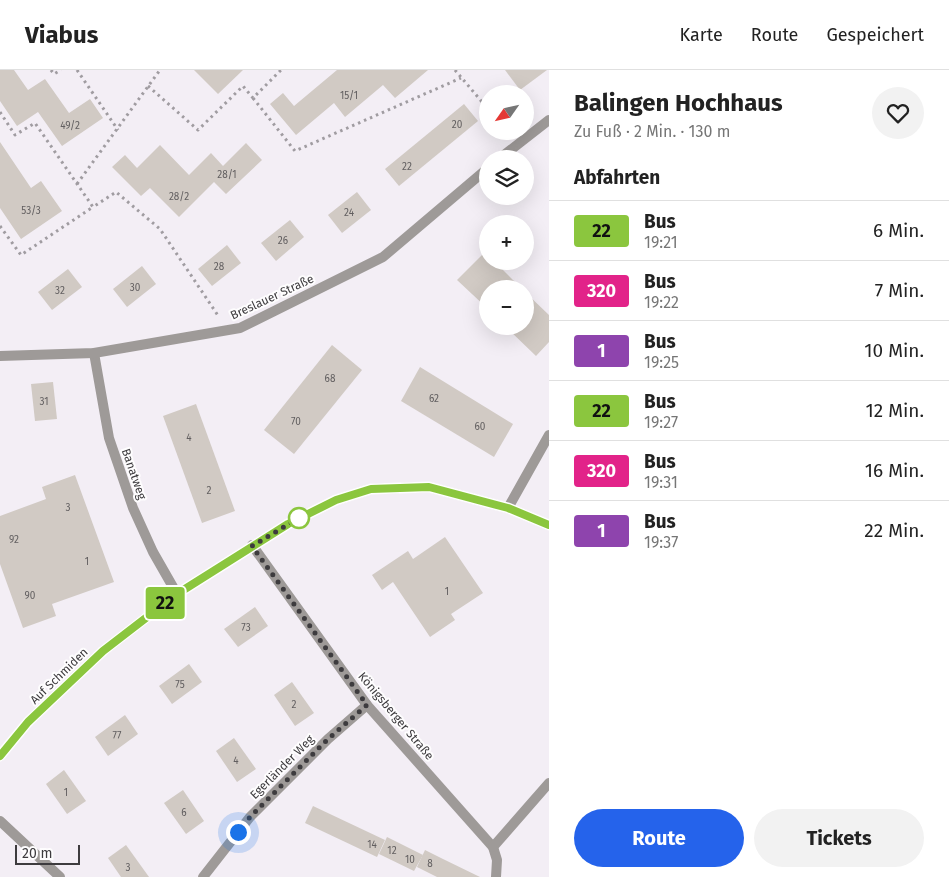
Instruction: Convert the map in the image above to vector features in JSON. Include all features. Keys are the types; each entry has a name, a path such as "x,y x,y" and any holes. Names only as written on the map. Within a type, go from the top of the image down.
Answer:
{"street":[{"path":"511,150 549,120"},
{"name":"Breslauer Straße","path":"0,356 94,353 240,328 383,257 479,176"},
{"name":"Banatweg","path":"94,353 109,438 130,499 153,552 177,594"},
{"path":"508,508 549,435"},
{"name":"Auf Schmiden","path":"0,756 28,722 103,651 177,594 252,546 308,513 336,500 371,489 429,487 508,508 549,525"},
{"name":"Königsberger Straße","path":"252,546 367,705 493,847"},
{"name":"Egerländer Weg","path":"203,877 250,817 328,739 367,705"},
{"path":"496,877 497,860 493,847 549,783"},
{"path":"0,821 60,877"}],"path":[{"path":"51,70 54,74 61,70"},
{"path":"77,70 118,130"},
{"path":"77,184 160,70"},
{"path":"253,98 281,70"},
{"path":"455,70 479,98"},
{"path":"148,86 198,130 242,86 295,151 462,78"},
{"path":"0,112 15,135 35,122 93,207"},
{"path":"0,226 21,255 116,192 160,229 228,330"}],"building":[{"path":"0,70 14,70 28,90 45,79 69,113 90,99 103,118 62,146 38,112 17,126 0,101"},
{"path":"194,70 243,70 218,94"},
{"path":"337,70 428,70 395,98 383,85 345,117 334,103 296,135 270,104 283,93 294,106"},
{"path":"505,70 547,70 527,85 516,85"},
{"path":"464,104 478,121 399,186 385,169"},
{"path":"0,142 31,188 41,181 62,211 21,239 0,208"},
{"path":"246,143 262,160 226,194 214,182 179,217 150,188 141,196 112,167 125,155 137,168 160,145 189,175 211,153 223,166"},
{"path":"357,192 371,210 342,233 328,215"},
{"path":"290,220 304,237 276,261 261,243"},
{"path":"227,245 241,263 212,286 198,269"},
{"path":"479,258 479,270 503,270 513,280 479,280 479,301 457,280"},
{"path":"142,266 156,284 127,307 113,289"},
{"path":"68,269 82,287 52,310 38,292"},
{"path":"534,301 549,315 549,342 536,356 514,335 534,335"},
{"path":"332,345 362,370 294,454 264,430"},
{"path":"420,367 513,424 494,457 401,401"},
{"path":"53,382 57,419 35,421 31,384"},
{"path":"196,404 235,511 202,523 163,416"},
{"path":"75,475 114,582 52,604 56,616 23,628 0,564 0,516 46,499 42,487"},
{"path":"445,537 483,593 451,614 455,620 430,637 393,582 382,590 372,575 408,551 413,559"},
{"path":"255,607 268,626 238,647 224,629"},
{"path":"189,664 202,682 172,704 159,686"},
{"path":"292,682 314,713 295,726 274,695"},
{"path":"125,715 138,734 108,756 95,737"},
{"path":"234,738 256,769 237,782 216,751"},
{"path":"64,770 86,801 67,814 46,784"},
{"path":"183,790 204,821 186,834 164,803"},
{"path":"313,806 385,840 377,857 305,823"},
{"path":"387,837 423,855 414,871 379,854"},
{"path":"126,845 149,877 121,877 108,858"},
{"path":"425,850 480,877 437,877 417,867"}],"bus line":[{"name":"22","path":"0,756 28,722 103,651 177,594 288,524 336,500 371,489 429,487 508,508 549,525"}],"route":[{"path":"238,832 250,817 328,739 367,705 252,546 299,518"}]}
